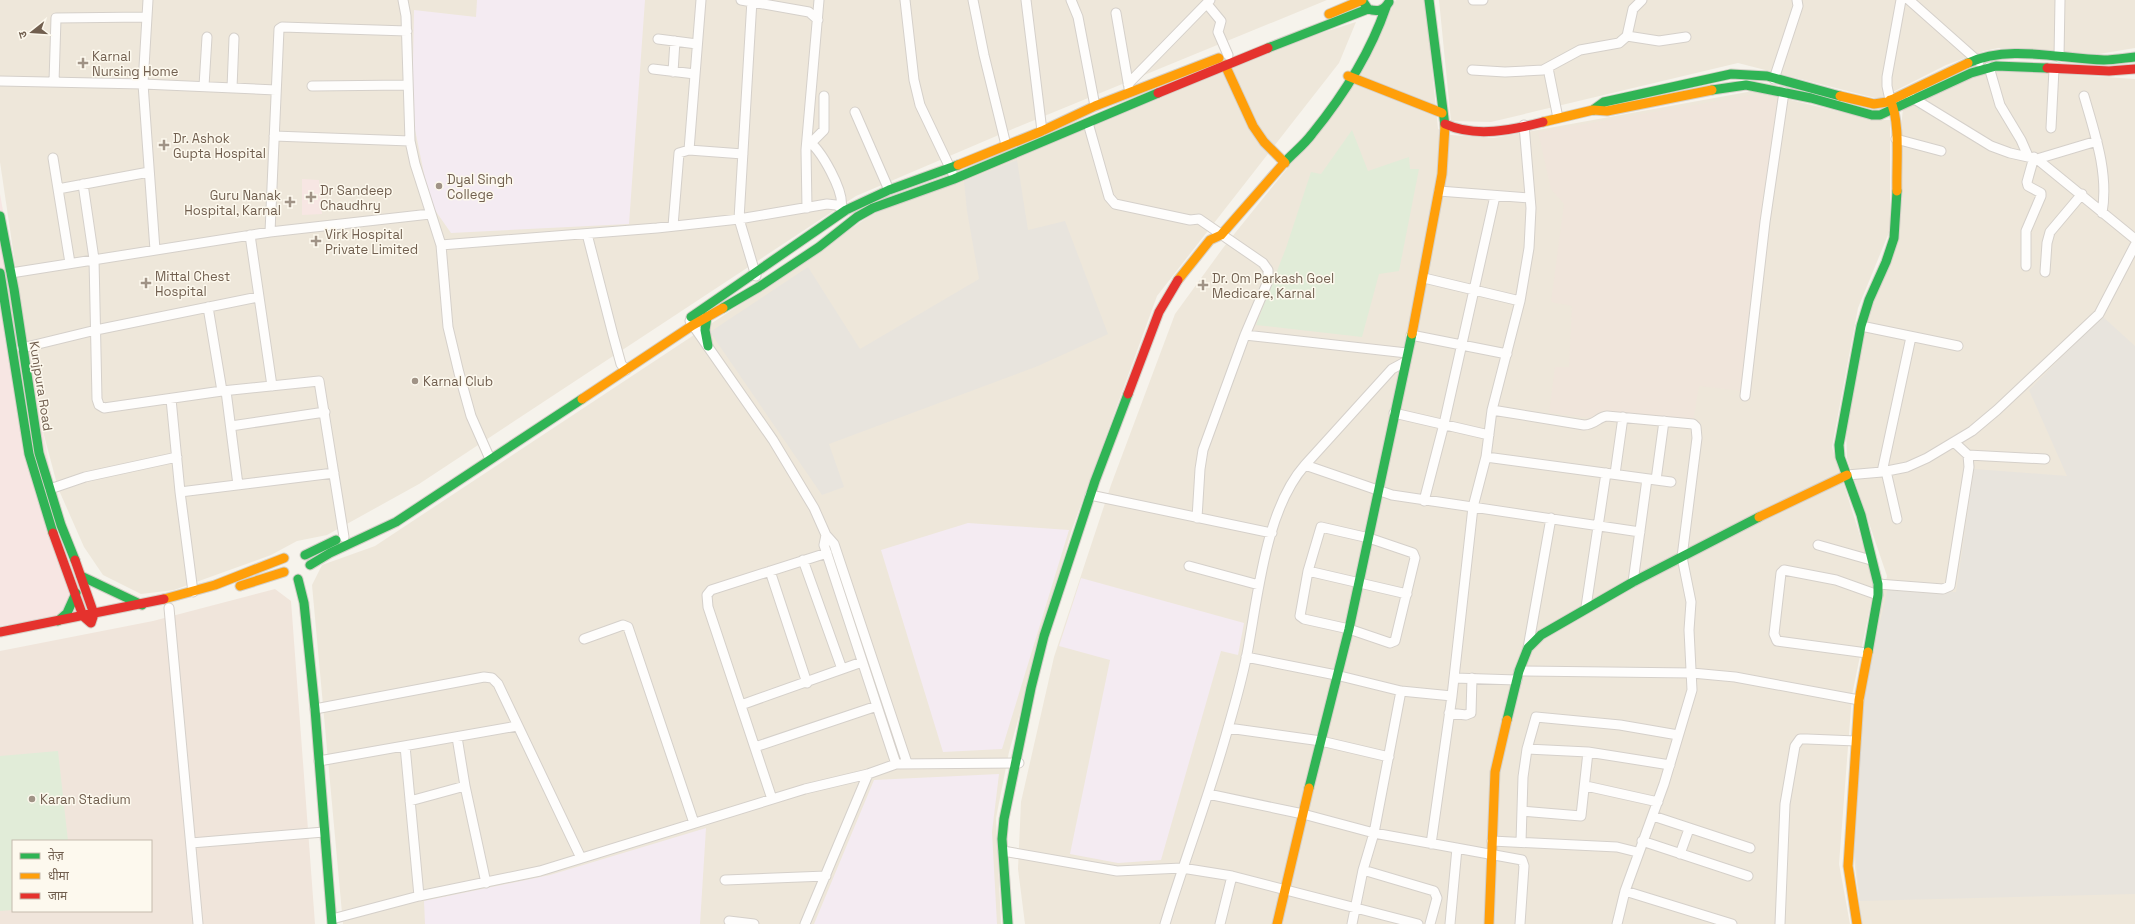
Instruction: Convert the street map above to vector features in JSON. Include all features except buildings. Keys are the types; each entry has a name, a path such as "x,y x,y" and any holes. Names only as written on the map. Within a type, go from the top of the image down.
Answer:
{"main road":[{"path":"691,322 707,317 759,287 819,247 857,216 873,208 954,179 1225,65 1262,46 1362,0 1372,10 1371,30 1351,78"},
{"path":"1277,924 1348,629 1424,278 1440,191 1444,124 1429,0"},
{"path":"290,554 282,566 284,572 291,578 298,579 306,575 310,565 330,553 396,522 488,456 691,322 755,272 844,209 1042,131 1129,88 1388,4"},
{"path":"1008,924 1007,852 1013,820 1018,763 1051,641 1095,496 1159,312 1174,286 1210,240 1221,235 1297,149 1311,136 1351,78 1377,33 1388,4"},
{"path":"1593,110 1604,102 1731,74 1748,74 1774,79 1869,104 1880,104 1977,59 2004,53 2106,60 2135,57"},
{"path":"1225,65 1254,126 1264,142 1285,163"},
{"path":"1444,124 1456,129 1483,133 1593,110 1607,111 1651,100 1737,85 1784,92 1872,115 1880,115 1971,73 1986,68 2011,66 2054,69 2135,70"},
{"path":"1351,78 1442,113"},
{"path":"1857,924 1848,866 1858,700 1878,595 1878,584 1860,515 1840,456 1839,445 1860,326 1894,238 1897,207 1897,123 1895,109 1890,100"},
{"path":"987,153 990,164"},
{"path":"916,181 919,192"},
{"name":"Kunjpura Road","path":"0,216 11,273 39,452 72,556 81,576 94,620"},
{"path":"1095,496 1165,319 1180,292 1218,245 1221,235"},
{"name":"Kunjpura Road","path":"0,273 29,454 61,554 83,616"},
{"path":"707,317 705,330 708,346"},
{"path":"396,510 488,456"},
{"path":"1489,924 1495,772 1518,675 1528,648 1541,635 1633,582 1711,541 1847,475"},
{"path":"0,640 144,610 249,574 290,554 305,554 344,537 383,517"},
{"path":"305,554 310,565"},
{"path":"166,609 284,572"},
{"path":"81,576 144,610"},
{"path":"298,579 304,603 315,709 332,921"},
{"path":"58,621 67,613 76,593"},
{"path":"0,632 83,616 94,620"},
{"path":"1007,852 1016,924"}],"street":[{"path":"148,0 143,84 154,250"},
{"path":"403,0 407,31 410,141 430,214 441,244 448,327 459,373 471,416 488,456"},
{"path":"689,150 701,0"},
{"path":"741,0 808,12 818,20"},
{"path":"807,208 809,142 820,0"},
{"path":"905,0 914,80 920,105 954,179"},
{"path":"973,0 984,55 1006,145"},
{"path":"1026,0 1042,131"},
{"path":"1071,0 1078,17 1094,106"},
{"path":"1473,0 1476,2 1483,0"},
{"path":"1472,70 1505,72 1548,68 1580,50 1613,45 1623,41 1627,36 1633,9 1642,0"},
{"path":"1774,79 1798,6 1797,0"},
{"path":"1890,100 1887,77 1901,0"},
{"path":"1909,0 1986,68 2000,105 2033,158 2082,194 2102,213 2135,239"},
{"path":"2059,57 2060,0"},
{"path":"752,1 739,219 759,287"},
{"path":"1129,88 1209,2 1222,21 1218,32 1228,55"},
{"path":"1116,13 1129,88 1130,105"},
{"path":"54,82 56,18 147,17"},
{"path":"270,232 278,32 282,27 407,31"},
{"path":"1627,36 1660,42 1686,37"},
{"path":"204,86 207,37"},
{"path":"232,88 234,38"},
{"path":"658,38 697,44"},
{"path":"673,72 675,41"},
{"path":"1548,68 1558,118"},
{"path":"653,69 695,74"},
{"path":"2051,128 2054,69"},
{"path":"0,82 143,84 276,90"},
{"path":"312,86 408,85"},
{"path":"1745,396 1765,222 1784,92"},
{"path":"1905,92 1914,100 1991,146 2010,153 2033,158 2097,141"},
{"path":"809,142 824,130 824,96"},
{"path":"2084,96 2097,141 2105,192 2102,213"},
{"path":"855,112 889,190"},
{"path":"1088,123 1109,197 1115,204 1190,220 1199,219 1263,263 1268,270 1268,281 1245,335 1203,450 1200,469 1197,518"},
{"path":"1431,844 1452,696 1473,507 1486,457 1492,410 1520,301 1530,233 1530,198 1524,125"},
{"path":"274,136 410,141"},
{"path":"1896,139 1942,151"},
{"path":"809,142 820,152 841,196 844,209"},
{"path":"674,226 677,156 682,151 689,150 743,154"},
{"path":"53,158 70,263"},
{"path":"2026,266 2026,231 2041,196 2041,193 2028,186 2027,182 2033,158"},
{"path":"58,189 149,172"},
{"path":"83,184 94,260 97,398 99,405 104,408 224,391 319,382 344,537"},
{"path":"1440,191 1530,198"},
{"path":"2045,272 2047,243 2050,232 2082,194"},
{"path":"1424,501 1444,424 1475,291 1495,196"},
{"path":"441,244 587,234 674,226 739,219 831,204 844,209"},
{"path":"11,273 270,232 430,214"},
{"path":"587,234 623,367"},
{"path":"250,235 272,386"},
{"path":"1847,475 1884,472 1916,463 1955,443 1997,410 2099,314 2135,245"},
{"path":"1424,278 1520,301"},
{"path":"22,348 96,330 258,297"},
{"path":"208,307 231,426 238,485"},
{"path":"691,322 773,440 814,508 826,535 834,544 906,763"},
{"path":"1860,326 1958,346"},
{"path":"1245,335 1406,358"},
{"path":"1411,335 1507,354"},
{"path":"1897,519 1884,472 1911,337"},
{"path":"1165,924 1228,728 1246,657 1259,585 1272,533 1284,498 1295,476 1392,369 1406,358"},
{"path":"171,399 176,457 193,592"},
{"path":"1492,410 1584,425 1593,424 1604,416 1693,424 1697,430 1682,557 1691,597 1689,630 1692,690 1658,802 1637,852 1625,890 1617,924"},
{"path":"231,426 325,412"},
{"path":"1394,413 1489,435"},
{"path":"1586,608 1597,526 1624,417"},
{"path":"1633,582 1640,532 1664,421"},
{"path":"1878,584 1943,589 1950,586 1970,466 1968,455 1955,443"},
{"path":"1968,455 2045,459"},
{"path":"50,489 93,475 176,457"},
{"path":"1486,457 1671,482"},
{"path":"1305,465 1378,491 1424,501 1551,518 1640,532"},
{"path":"180,492 334,472"},
{"path":"1095,496 1272,533"},
{"path":"1528,648 1551,518"},
{"path":"1320,527 1368,538 1413,553 1415,558 1395,642 1390,643 1348,629 1304,619 1300,616 1308,571 1320,527"},
{"path":"826,535 824,545 896,764"},
{"path":"1818,545 1871,560"},
{"path":"772,799 708,607 707,595 711,590 827,553"},
{"path":"804,560 842,669"},
{"path":"1189,566 1259,585"},
{"path":"1867,653 1777,641 1774,634 1781,573 1784,570 1829,578 1878,595"},
{"path":"770,571 807,682"},
{"path":"1308,571 1407,594"},
{"path":"166,609 191,843 198,924"},
{"path":"584,639 623,625 628,627 694,823"},
{"path":"1246,657 1336,675 1401,691 1452,696"},
{"path":"741,705 862,662"},
{"path":"1454,678 1518,675 1692,673 1735,677 1858,700"},
{"path":"315,709 489,677 498,684 581,858"},
{"path":"1449,714 1466,715 1471,713 1472,678"},
{"path":"1352,924 1363,870 1374,833 1401,691"},
{"path":"755,747 877,706"},
{"path":"1521,842 1523,777 1534,718 1538,716 1678,735"},
{"path":"319,761 518,726"},
{"path":"1228,728 1321,742 1389,758"},
{"path":"457,737 465,786 486,883"},
{"path":"1780,924 1785,804 1795,746 1800,740 1807,739 1856,741"},
{"path":"405,746 419,896"},
{"path":"1527,749 1588,752 1670,765"},
{"path":"1522,811 1580,817 1586,786 1588,752"},
{"path":"332,921 419,896 540,872 772,799 805,789 868,774 896,764 1018,763"},
{"path":"805,924 868,774"},
{"path":"410,802 465,786"},
{"path":"1586,786 1658,802"},
{"path":"1208,794 1303,814 1374,833 1491,854 1524,862 1520,924"},
{"path":"1653,816 1750,848"},
{"path":"1680,854 1689,829"},
{"path":"191,843 324,832"},
{"path":"1492,841 1612,847 1637,852"},
{"path":"1642,841 1748,876"},
{"path":"1450,924 1457,848"},
{"path":"1007,852 1117,871 1182,868 1232,876 1418,924"},
{"path":"1363,870 1434,892 1437,898 1430,924"},
{"path":"725,880 826,876"},
{"path":"1220,924 1232,876"},
{"path":"1625,890 1721,922 1732,924"},
{"path":"729,921 754,924"}],"shaded area":[{"path":"0,0 1327,0 1020,126 856,196 419,484 327,535 297,541 271,555 174,590 141,594 103,575 84,547 58,488 36,405 0,162"},
{"path":"477,0 645,0 629,224 451,233 430,203 412,115 414,10 476,17"},
{"path":"1396,0 1425,0 1438,129 1451,135 1494,138 1753,91 1874,120 1890,120 1890,230 1858,308 1832,447 1875,583 1852,695 1839,864 1850,924 1025,924 1018,869 1021,802 1054,657 1111,485 1175,314 1223,248 1349,92"},
{"path":"1439,0 2135,0 2135,48 2099,54 1998,48 1984,51 1946,65 1879,99 1738,63 1491,122 1451,121"},
{"path":"1356,22 1339,63 1157,296 1071,532 1009,752 996,818 1001,924 343,924 312,585 322,565 375,546 762,290 871,215 1299,40"},
{"path":"2013,71 2135,79 2135,924 1862,924 1853,851 1861,696 1887,576 1847,458 1846,429 1869,304 1886,270 1903,109 1976,73"},
{"path":"1752,95 1779,100 1742,391 1699,386 1693,422 1601,411 1599,419 1549,413 1555,367 1569,367 1572,306 1551,302 1564,204 1551,189 1538,132"},
{"path":"1017,160 1028,230 1065,221 1108,334 1038,366 829,444 844,487 822,495 710,332 808,267 860,349 979,279 967,211 964,181"},
{"name":"Dr Sandeep Chaudhry","path":"302,179 319,180 322,214 302,215"},
{"path":"0,194 76,613 0,626"},
{"path":"2102,316 2135,346 2135,894 1860,901 1855,852 1863,695 1888,587 1956,592 1974,469 2067,476 2029,390"},
{"path":"968,523 1069,530 1002,749 943,752 881,550"},
{"path":"1081,578 1244,623 1238,655 1221,651 1161,860 1118,863 1070,854 1110,660 1059,646"},
{"path":"275,589 291,601 315,924 0,924 0,651 153,621"},
{"path":"999,774 992,832 997,924 814,924 874,780"},
{"path":"706,828 700,924 425,924 424,901 550,875"}],"green space":[{"path":"1352,130 1368,171 1409,157 1410,169 1419,169 1399,271 1379,274 1362,337 1256,325 1286,248 1311,172 1321,174"},
{"name":"Karan Stadium","path":"58,751 68,840 12,840 12,910 0,911 0,756"}],"traffic: fast":[{"path":"1362,0 1368,9 1374,10 1383,9 1389,2"},
{"path":"1429,0 1445,126"},
{"path":"1284,163 1309,138 1345,90 1364,58 1386,7"},
{"path":"1268,48 1368,9"},
{"path":"1968,63 1984,57 2017,53 2104,60 2135,57"},
{"path":"1712,90 1746,85 1811,98 1872,115 1880,115 1971,73 1996,66 2047,68"},
{"path":"1593,110 1604,102 1731,74 1767,76 1840,96"},
{"path":"723,308 759,287 819,247 857,217 873,208 954,179 1158,93"},
{"path":"691,317 846,210 889,190 958,165"},
{"path":"1868,652 1878,595 1878,584 1861,515 1840,457 1839,445 1861,326 1869,300 1886,262 1894,238 1897,191"},
{"path":"0,216 14,289 39,453 61,525 75,560"},
{"path":"0,273 29,454 53,533"},
{"path":"707,317 705,330 708,346"},
{"path":"1309,788 1349,629 1412,334"},
{"path":"1008,924 1002,839 1004,819 1031,688 1044,636 1095,481 1128,394"},
{"path":"310,565 330,553 396,522 582,399"},
{"path":"1507,720 1519,671 1528,648 1541,635 1633,582 1759,517"},
{"path":"305,555 336,540"},
{"path":"81,576 142,605"},
{"path":"298,579 304,603 315,709 332,924"},
{"path":"58,621 67,613 76,593"}],"traffic: slow":[{"path":"1329,14 1362,0"},
{"path":"958,165 1042,131 1095,106 1219,58"},
{"path":"1840,96 1874,104 1887,102 1968,63"},
{"path":"1225,65 1253,126 1264,142 1285,163"},
{"path":"1348,76 1442,113"},
{"path":"1543,122 1593,110 1607,111 1712,90"},
{"path":"1890,100 1896,120 1897,131 1897,191"},
{"path":"1412,334 1442,174 1445,126"},
{"path":"1178,280 1210,240 1221,235 1284,163"},
{"path":"582,399 693,325 723,308"},
{"path":"1759,517 1847,475"},
{"path":"164,599 215,585 284,558"},
{"path":"240,586 284,572"},
{"path":"1857,924 1848,866 1859,700 1868,652"},
{"path":"1489,924 1495,772 1507,720"},
{"path":"1277,924 1309,788"}],"traffic: jam":[{"path":"1158,93 1268,48"},
{"path":"2047,68 2109,71 2135,69"},
{"path":"1445,124 1469,131 1481,132 1507,130 1543,122"},
{"path":"1128,394 1159,312 1178,280"},
{"path":"53,533 83,616 91,623 94,614 75,560"},
{"path":"0,632 164,599"}],"place":[{"name":"Karnal Nursing Home","path":"83,63"},
{"name":"Dr. Ashok Gupta Hospital","path":"164,145"},
{"name":"Dyal Singh College","path":"439,186"},
{"name":"Dr Sandeep Chaudhry","path":"311,197"},
{"name":"Guru Nanak Hospital, Karnal","path":"290,202"},
{"name":"Virk Hospital Private Limited","path":"316,241"},
{"name":"Mittal Chest Hospital","path":"146,283"},
{"name":"Dr. Om Parkash Goel Medicare, Karnal","path":"1203,285"},
{"name":"Karnal Club","path":"415,381"},
{"name":"Karan Stadium","path":"32,799"}]}
